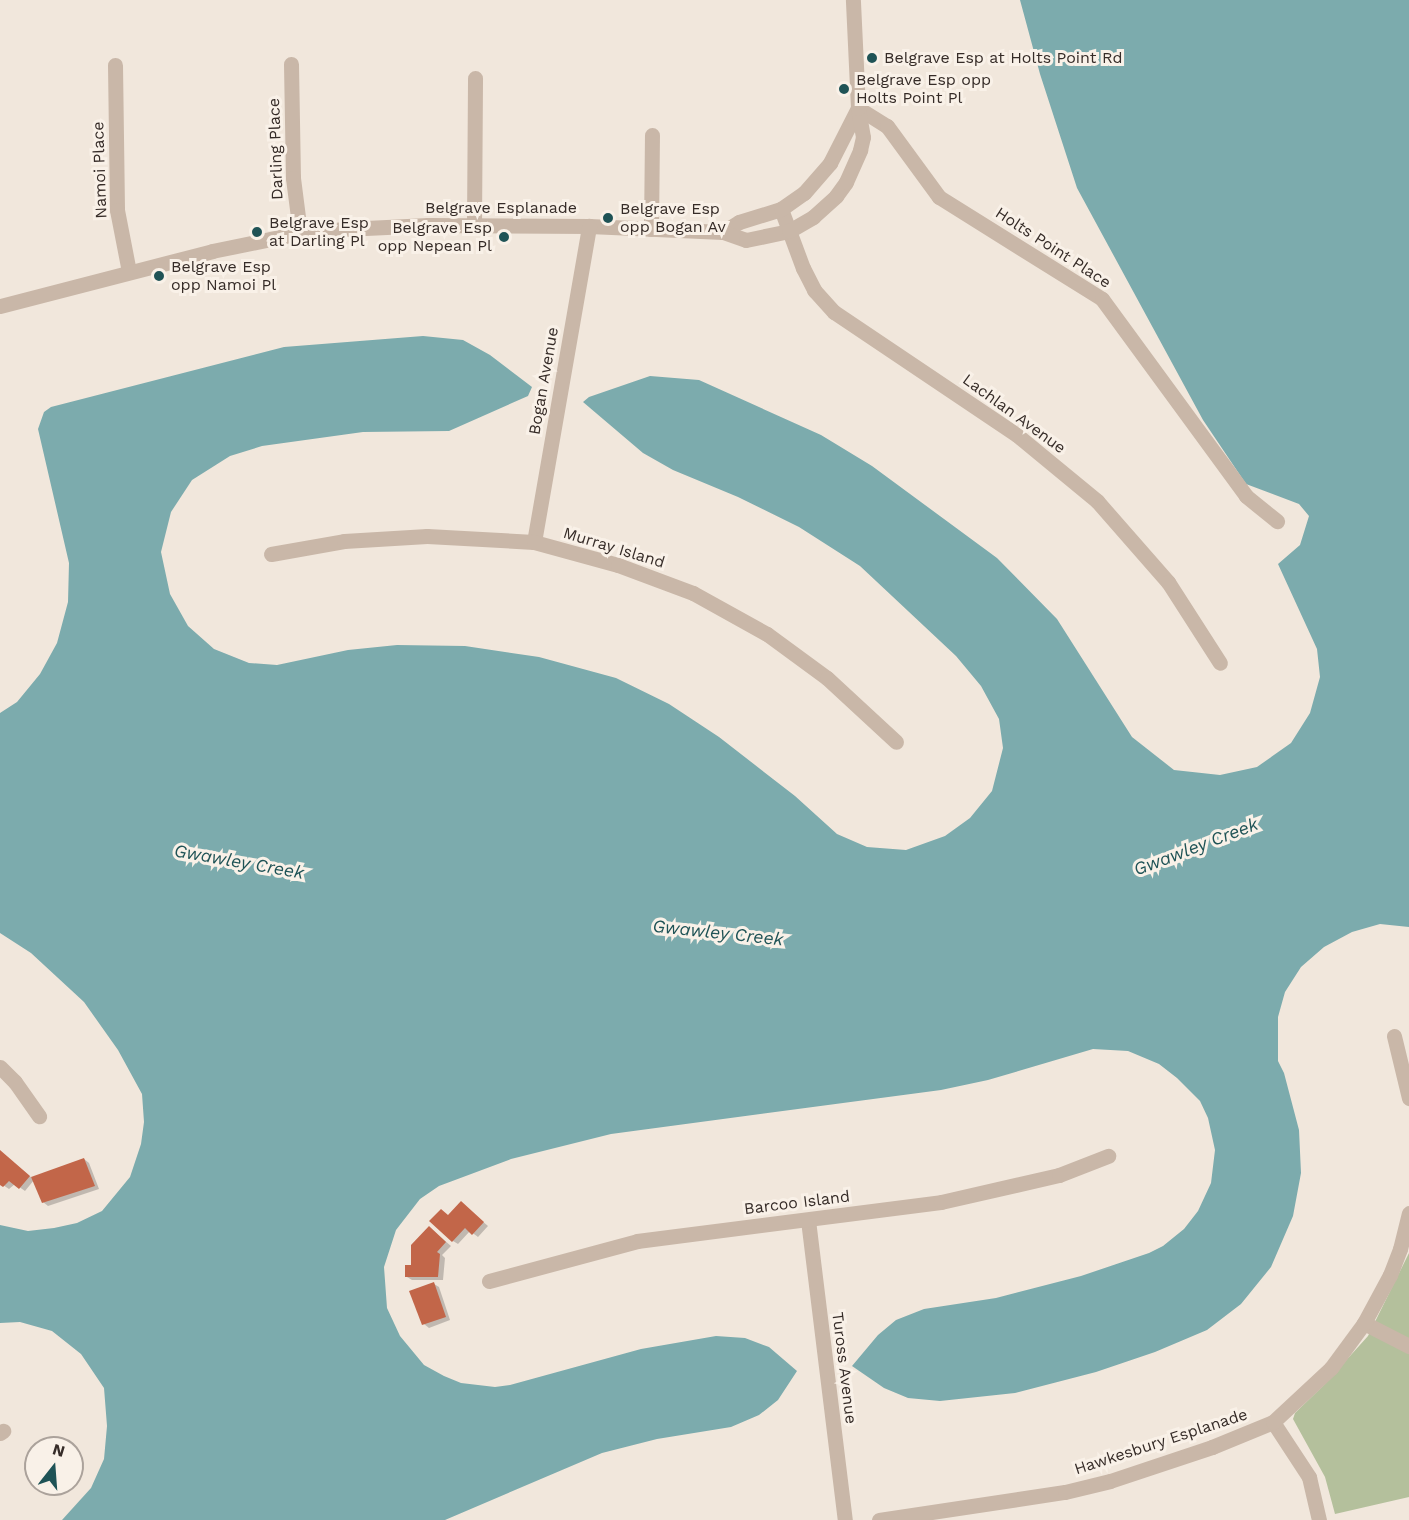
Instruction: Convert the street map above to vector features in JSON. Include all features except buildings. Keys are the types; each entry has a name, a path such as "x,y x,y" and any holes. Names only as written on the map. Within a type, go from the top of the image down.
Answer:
{"street":[{"name":"Belgrave Esplanade","path":"0,306 129,272 300,233 384,226 589,226 723,232 746,240 789,231 822,210 846,182 863,137 858,108 853,0"},
{"name":"Darling Place","path":"291,64 292,178 300,233"},
{"name":"Namoi Place","path":"115,65 117,210 129,272"},
{"path":"474,225 475,78"},
{"name":"Belgrave Esplanade","path":"723,232 739,222 781,209 804,193 820,176 840,147 858,108"},
{"name":"Holts Point Place","path":"858,108 887,126 939,197 1102,298 1246,496 1277,521"},
{"path":"651,229 652,135"},
{"name":"Lachlan Avenue","path":"781,209 814,290 834,312 1017,435 1097,501 1168,582 1220,663"},
{"name":"Bogan Avenue","path":"534,542 589,226"},
{"name":"Murray Island","path":"271,554 344,541 427,536 534,542 618,565 693,593 767,634 828,678 896,742"},
{"path":"1394,1036 1409,1098"},
{"path":"0,1067 15,1082 39,1116"},
{"name":"Barcoo Island","path":"489,1281 638,1241 941,1202 1059,1175 1108,1156"},
{"name":"Hawkesbury Esplanade","path":"879,1520 1065,1492 1110,1481 1212,1447 1273,1422 1331,1368 1364,1323 1390,1275 1400,1249 1409,1213"},
{"name":"Tuross Avenue","path":"808,1220 845,1520"},
{"path":"1364,1323 1409,1346"},
{"path":"1273,1422 1309,1478 1319,1520"}],"green space":[{"path":"1409,1253 1409,1497 1335,1514 1325,1477 1293,1419 1295,1413 1368,1336"}],"water":[{"name":"Gwawley Creek","path":"1020,0 1409,0 1409,927 1380,924 1352,932 1324,947 1301,967 1285,992 1278,1017 1278,1061 1284,1073 1299,1130 1301,1173 1293,1216 1271,1267 1241,1304 1207,1330 1155,1352 1096,1372 1015,1393 940,1401 908,1398 884,1388 852,1366 878,1335 896,1320 924,1309 996,1298 1081,1276 1149,1253 1163,1246 1184,1229 1198,1211 1211,1183 1215,1150 1208,1118 1200,1101 1177,1078 1159,1064 1128,1051 1093,1049 988,1080 941,1090 611,1134 511,1159 439,1186 420,1199 396,1230 384,1267 387,1308 400,1336 424,1365 444,1376 461,1383 495,1387 510,1385 641,1349 716,1336 745,1338 769,1347 797,1371 778,1400 759,1415 731,1427 657,1439 602,1453 445,1520 62,1520 91,1488 104,1459 107,1426 104,1388 81,1354 52,1331 20,1322 0,1323 0,1225 28,1231 54,1228 77,1223 102,1211 130,1177 141,1144 144,1122 142,1094 118,1050 84,1002 31,953 0,933 0,713 17,702 40,674 57,643 68,602 69,563 38,429 44,412 51,407 284,347 423,336 463,340 490,355 532,387 528,396 449,431 363,432 262,446 230,456 192,480 171,512 161,552 170,594 188,626 214,649 249,663 277,665 348,650 397,645 465,646 539,657 616,678 669,704 719,737 795,796 837,834 867,847 906,850 945,836 970,818 992,791 1003,748 999,719 981,686 956,656 860,566 799,527 738,497 673,470 643,453 583,402 589,397 650,376 699,380 821,435 872,466 997,558 1057,619 1132,737 1174,770 1220,775 1257,767 1291,743 1310,713 1320,677 1317,649 1278,564 1300,545 1309,516 1299,504 1246,484 1203,420 1077,188 1040,74"}],"place":[{"name":"Belgrave Esp at Holts Point Rd","path":"872,58"},
{"name":"Belgrave Esp opp Holts Point Pl","path":"844,89"},
{"name":"Belgrave Esp opp Bogan Av","path":"608,218"},
{"name":"Belgrave Esp at Darling Pl","path":"257,232"},
{"name":"Belgrave Esp opp Nepean Pl","path":"504,237"},
{"name":"Belgrave Esp opp Namoi Pl","path":"159,276"}]}
